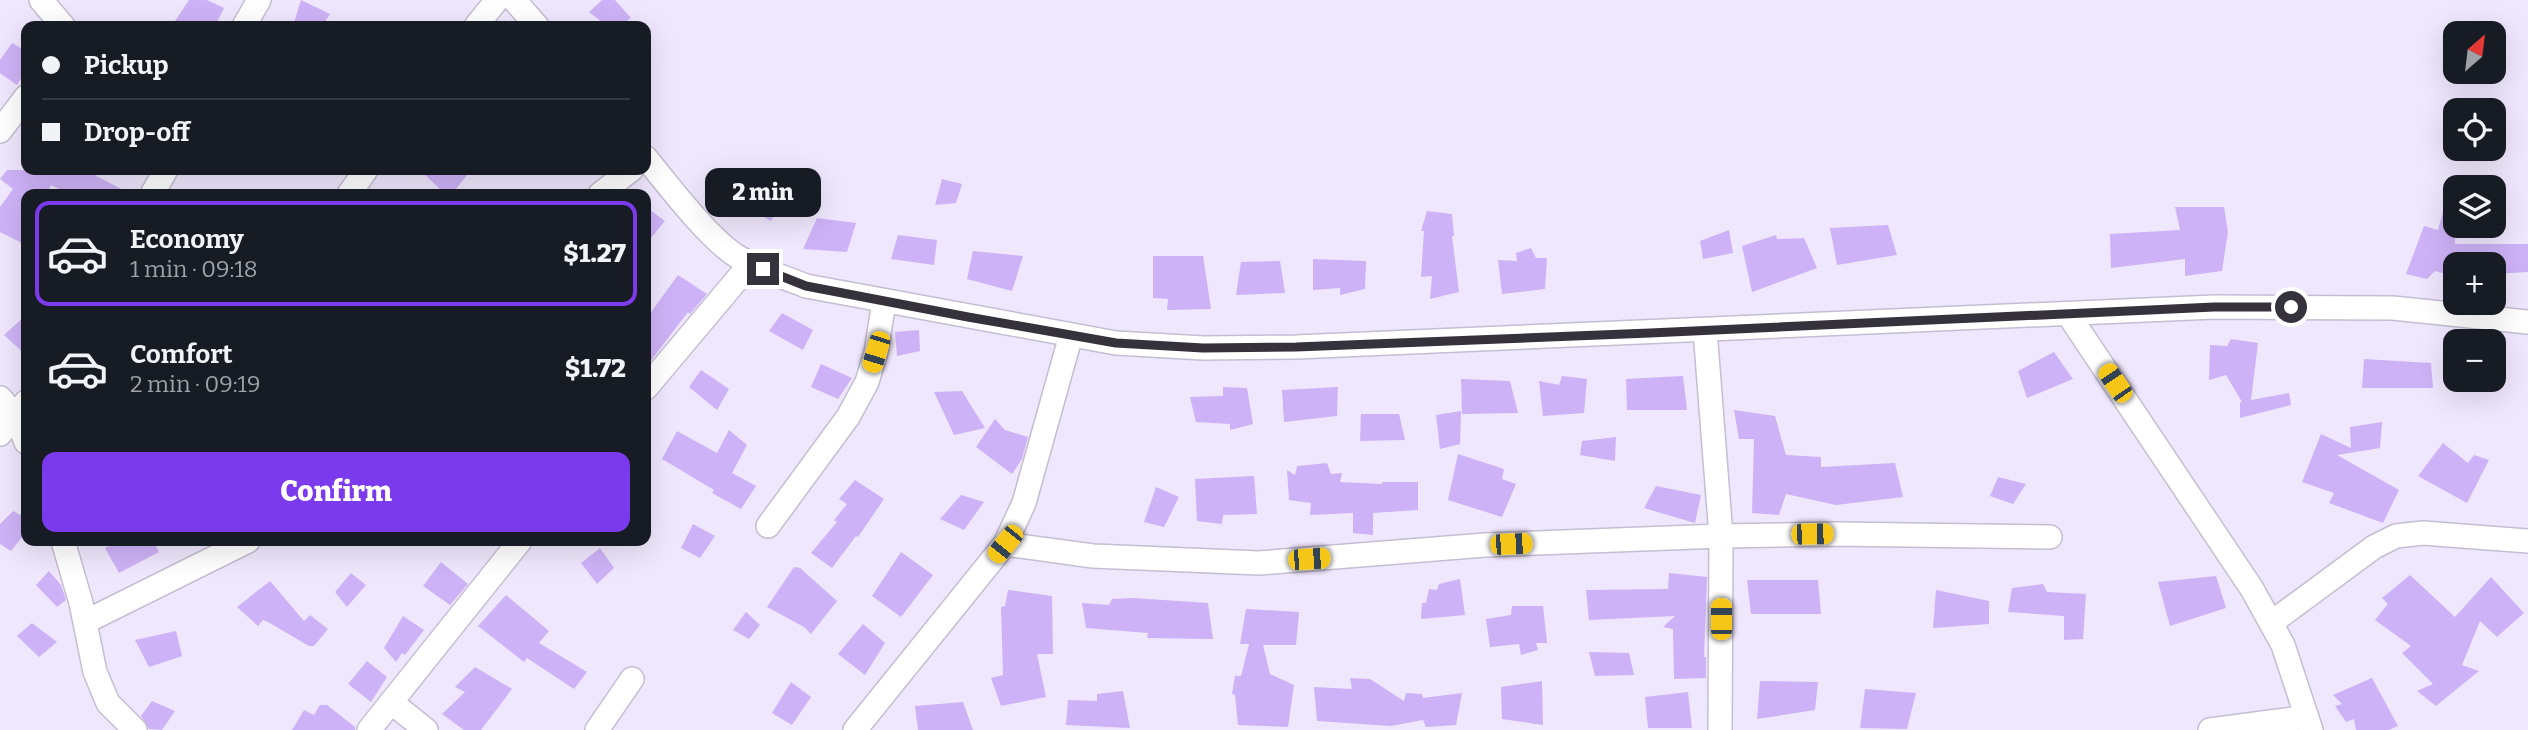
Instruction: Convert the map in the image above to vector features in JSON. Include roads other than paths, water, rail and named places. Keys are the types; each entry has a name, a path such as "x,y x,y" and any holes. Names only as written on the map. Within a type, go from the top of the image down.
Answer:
{"street":[{"path":"41,0 59,21"},
{"path":"247,21 259,0"},
{"path":"480,21 498,0"},
{"path":"514,0 533,21"},
{"path":"0,131 21,104"},
{"path":"651,164 718,242 739,258 806,286 1116,343 1203,348 1296,347 2214,307 2393,308 2528,322"},
{"path":"606,189 625,175"},
{"path":"651,382 751,263"},
{"path":"768,526 848,417 867,382 876,352 884,302"},
{"path":"2068,314 2252,589 2283,645 2309,724 2210,730"},
{"path":"1705,330 1721,536 1720,730"},
{"path":"855,730 1005,544 1024,503 1071,335"},
{"path":"0,398 21,409 0,434"},
{"path":"2271,623 2374,547 2396,537 2423,533 2528,541"},
{"path":"1005,544 1093,556 1259,562 1485,545 1721,536 1835,534 2050,537"},
{"path":"64,546 95,672 108,704 135,730"},
{"path":"85,622 238,546"},
{"path":"369,730 516,546"},
{"path":"597,730 632,678"},
{"path":"391,702 426,730"}]}
